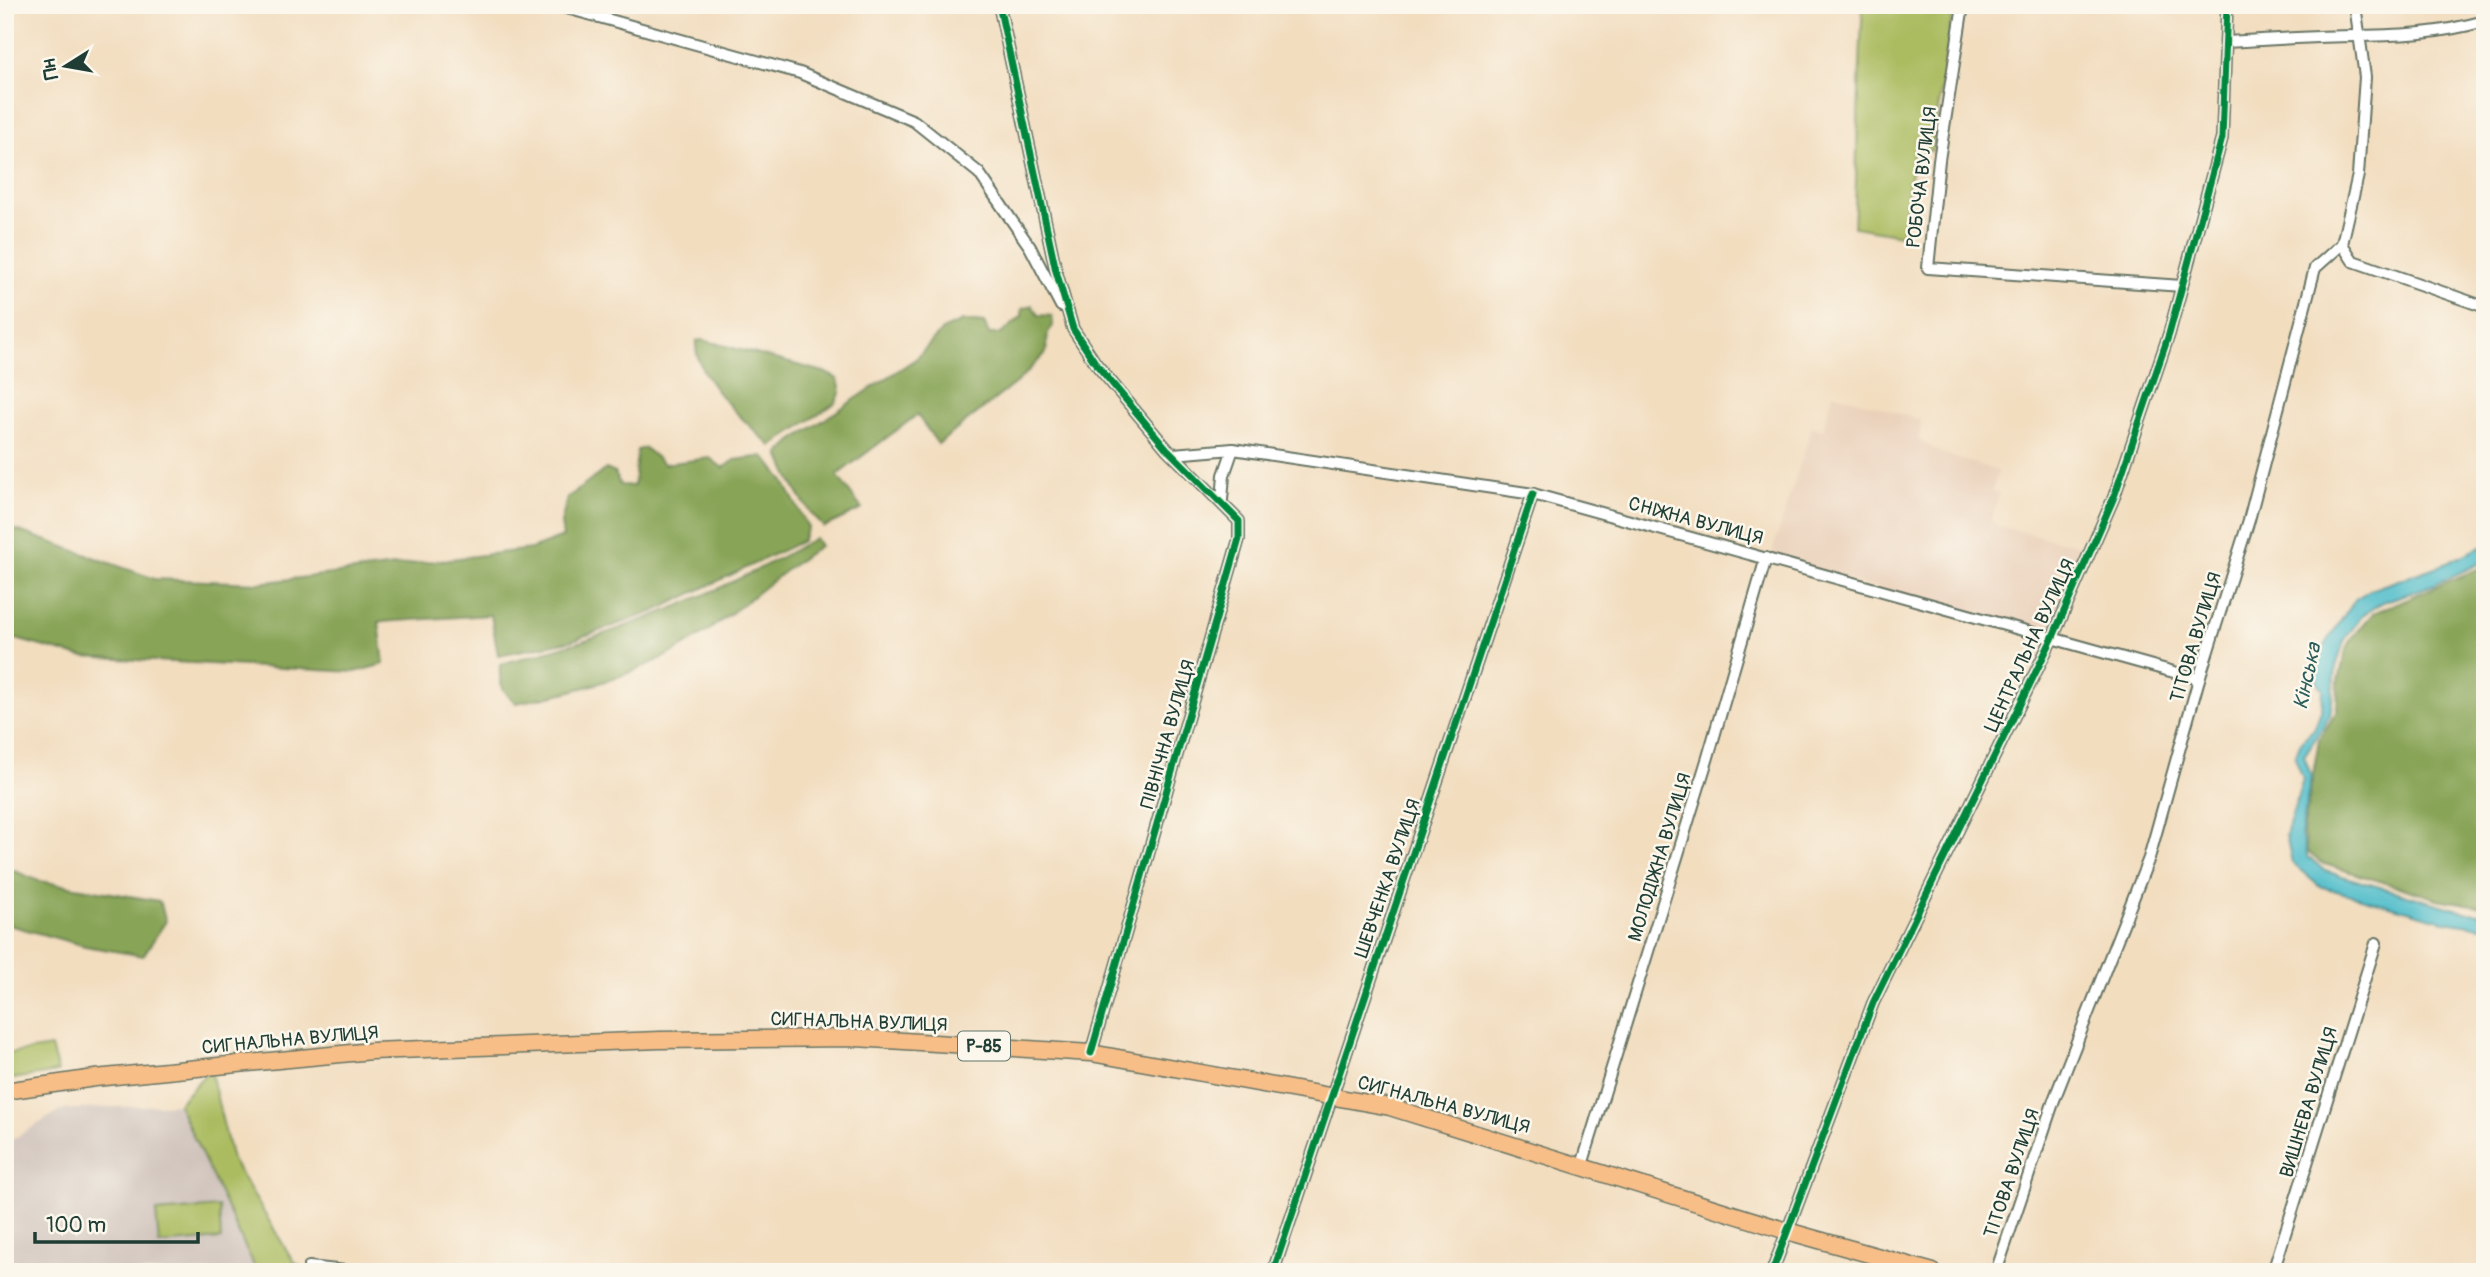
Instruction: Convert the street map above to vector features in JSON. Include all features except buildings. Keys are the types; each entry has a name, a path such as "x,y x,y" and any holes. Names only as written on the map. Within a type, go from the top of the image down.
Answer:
{"main road":[{"name":"СИГНАЛЬНА ВУЛИЦЯ","path":"7,1091 95,1078 372,1051 660,1040 856,1038 1091,1053 1390,1107 1787,1231 1933,1272"}],"street":[{"path":"556,5 800,73 914,121 979,173 1030,247 1073,329"},
{"path":"999,5 1056,271 1073,329"},
{"name":"РОБОЧА ВУЛИЦЯ","path":"1964,5 1939,160 1928,268 2182,286"},
{"name":"ЦЕНТРАЛЬНА ВУЛИЦЯ","path":"1772,1272 1873,1003 2052,639 2114,497 2169,334 2222,138 2227,5"},
{"path":"2355,5 2357,36 2365,77 2358,175 2342,244 2353,261 2485,307"},
{"path":"2227,42 2357,36 2397,37 2432,33 2485,21"},
{"name":"ТІТОВА ВУЛИЦЯ","path":"1996,1272 2054,1100 2149,858 2199,678 2249,520 2315,268 2342,244"},
{"name":"ПІВНІЧНА ВУЛИЦЯ","path":"1073,329 1096,363 1170,451 1222,500 1239,521 1238,539 1091,1053"},
{"path":"1222,500 1224,475 1233,449"},
{"name":"СНІЖНА ВУЛИЦЯ","path":"1170,451 1233,449 1533,494 2199,678"},
{"name":"ШЕВЧЕНКА ВУЛИЦЯ","path":"1277,1270 1331,1095 1533,494"},
{"name":"МОЛОДІЖНА ВУЛИЦЯ","path":"1582,1165 1766,558"},
{"name":"ВИШНЕВА ВУЛИЦЯ","path":"2273,1272 2376,943"},
{"path":"309,1267 355,1272"}],"shaded area":[{"path":"1833,393 1921,420 1919,439 1940,453 1998,471 1992,491 1999,493 1991,521 1998,526 2089,548 2051,638 1770,558 1812,427 1823,430"},
{"path":"178,1104 257,1272 5,1272 5,1144 61,1110"}],"green space":[{"path":"1863,5 1954,5 1932,151 1914,150 1902,235 1854,227"},
{"path":"1032,305 1038,315 1052,316 1053,326 1048,332 1046,353 1018,381 938,444 917,415 837,475 862,509 824,527 798,493 779,454 792,441 917,358 942,330 963,321 984,323 989,334 1001,334 1022,316 1022,309"},
{"path":"703,340 824,372 838,379 841,392 835,403 771,446 735,412 703,370 697,355 696,341"},
{"path":"645,448 664,464 710,458 723,468 735,460 764,456 783,480 808,527 802,541 655,611 570,641 498,655 491,615 379,622 384,664 355,672 81,657 5,636 14,596 5,592 5,526 155,579 259,583 531,549 563,537 561,523 567,498 606,469 615,473 620,485 634,486 637,450"},
{"path":"815,538 820,546 675,652 631,672 563,693 516,703 504,690 500,664 582,641 702,596"},
{"path":"2485,566 2484,907 2438,899 2321,863 2307,851 2303,833 2319,739 2337,711 2338,684 2346,650 2353,637 2373,613"},
{"path":"5,867 39,881 159,901 166,921 143,956 85,946 5,924"},
{"path":"51,1047 58,1072 5,1080 5,1054"},
{"path":"210,1069 232,1160 294,1262 311,1272 257,1272 178,1104"},
{"path":"219,1207 221,1239 159,1244 156,1212"}],"water":[{"path":"2485,545 2485,561 2433,585 2383,602 2362,615 2344,641 2336,667 2330,716 2304,756 2311,775 2301,836 2308,857 2325,871 2469,913 2485,914 2485,926 2481,927 2440,920 2319,886 2292,863 2286,835 2303,779 2295,757 2301,741 2314,729 2322,708 2323,689 2316,680 2317,658 2354,600 2370,590 2447,563"}],"cycle path":[{"path":"999,5 1056,271 1073,329 1096,364 1167,449 1239,521 1239,539 1091,1053"},
{"path":"1772,1272 1873,1003 2052,639 2114,497 2169,334 2222,138 2227,5"},
{"path":"1273,1272 1533,494"}],"water label":[{"name":"Кінська","path":"2307,676"}]}
